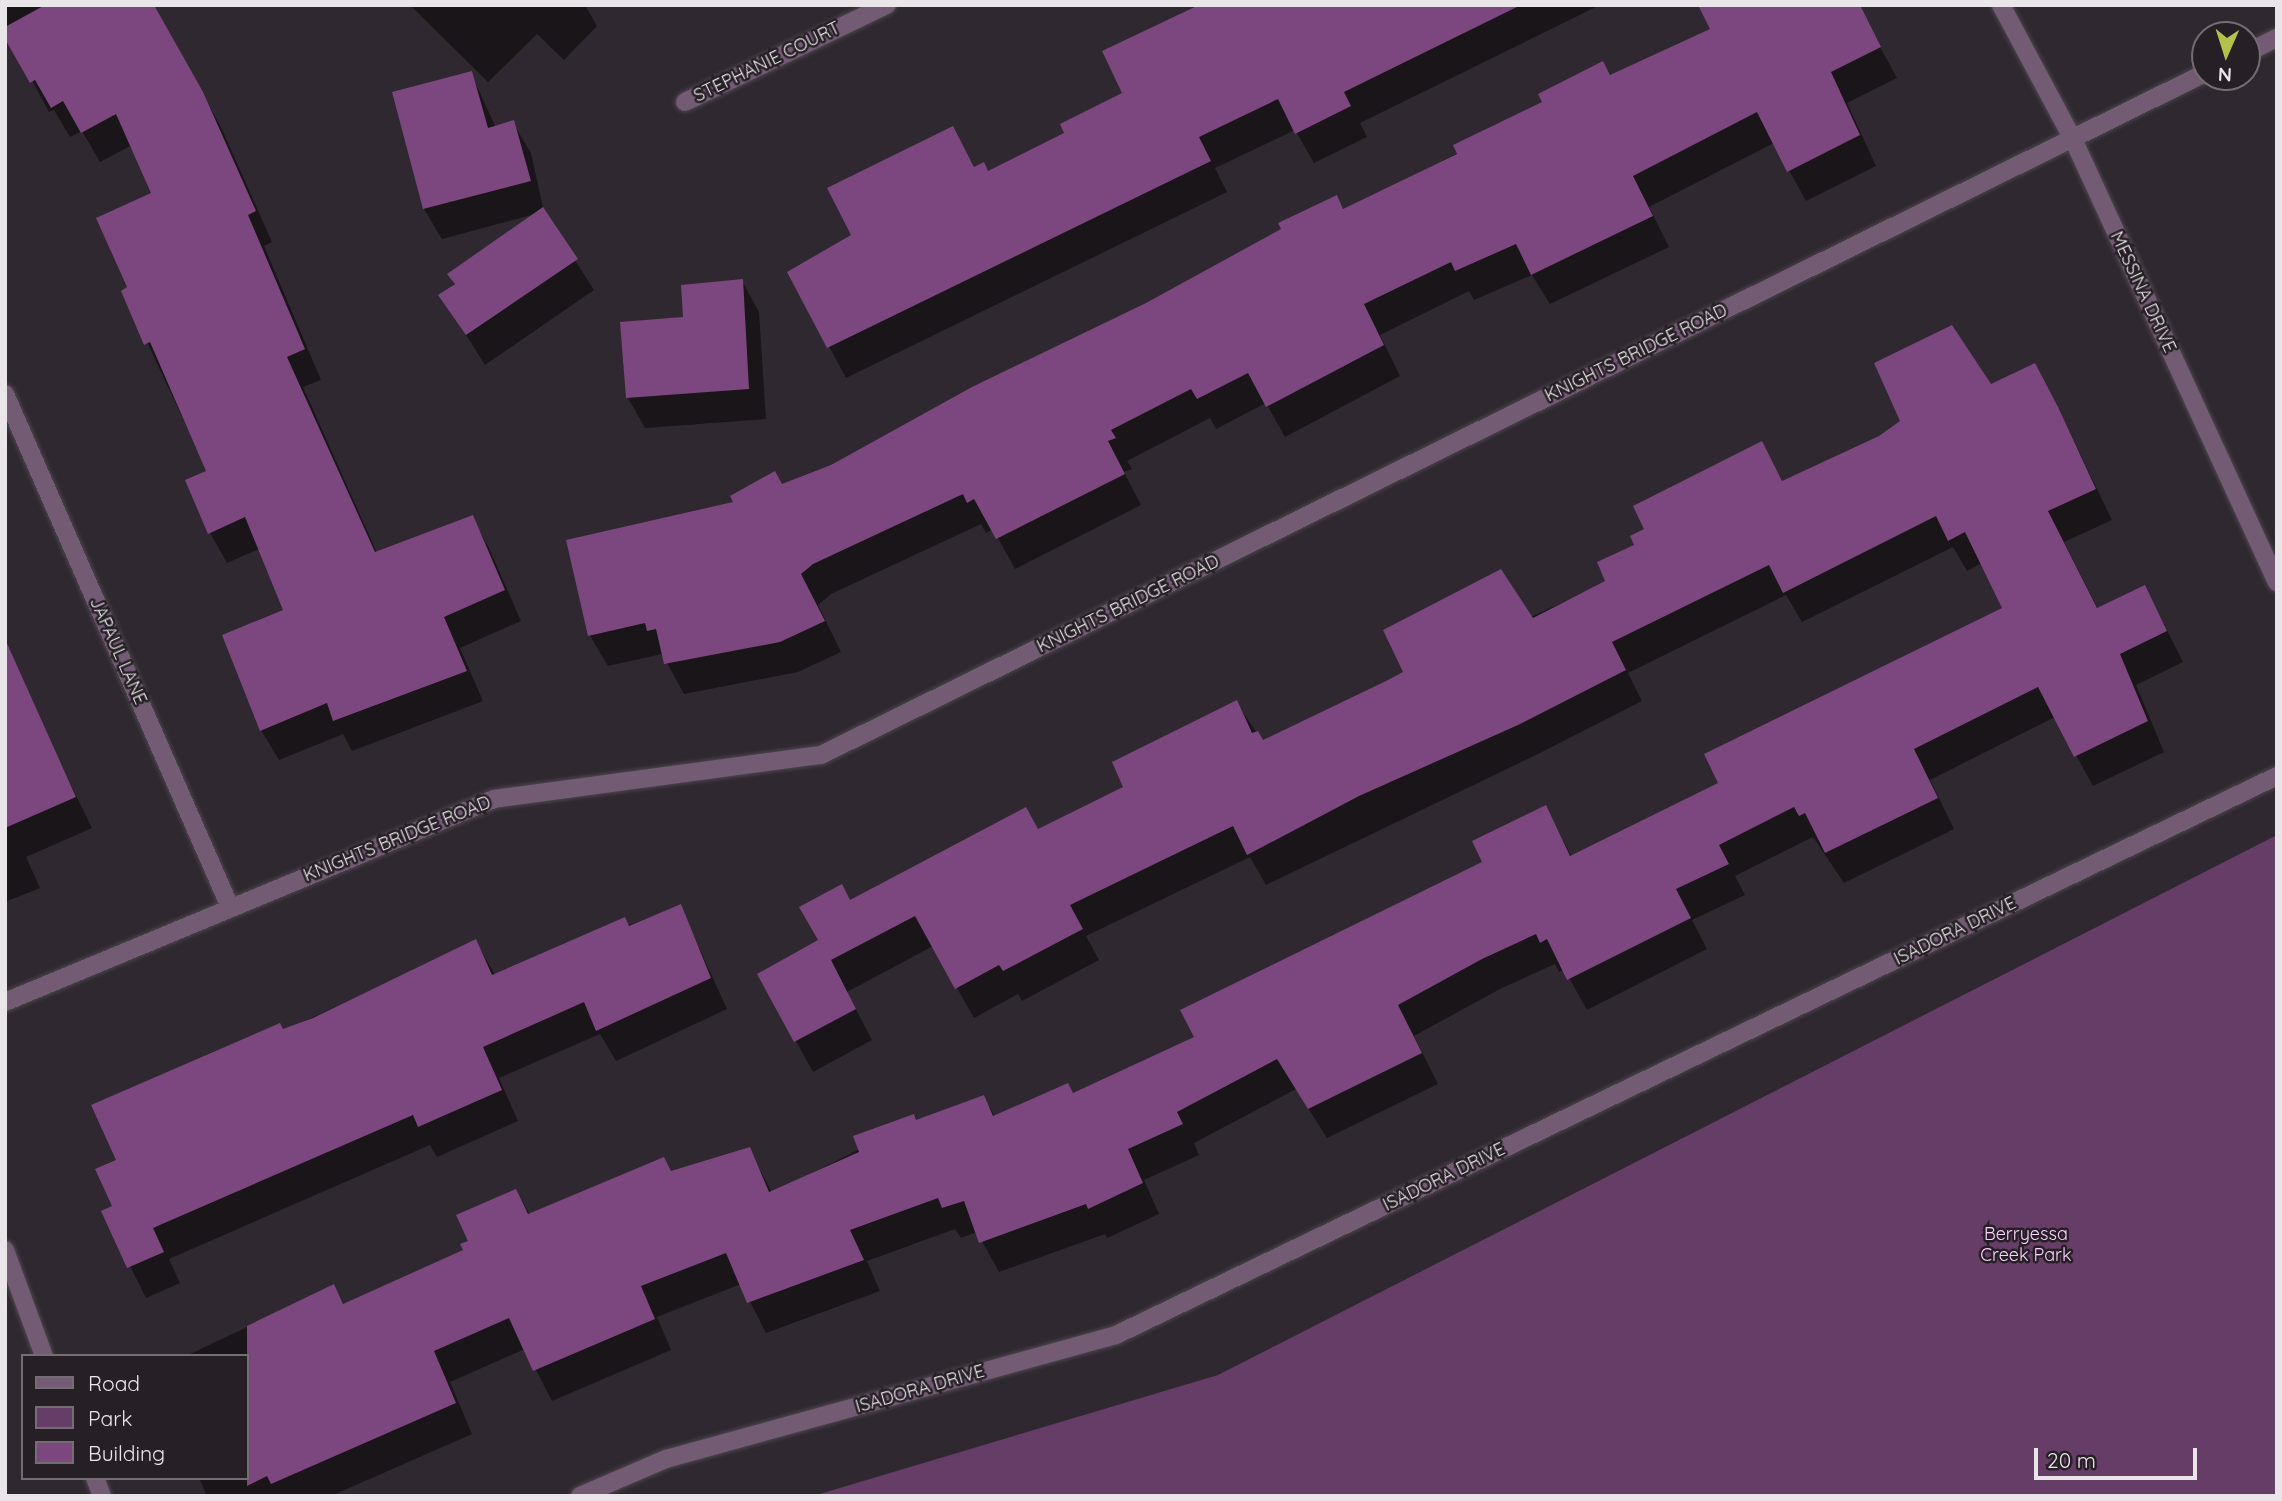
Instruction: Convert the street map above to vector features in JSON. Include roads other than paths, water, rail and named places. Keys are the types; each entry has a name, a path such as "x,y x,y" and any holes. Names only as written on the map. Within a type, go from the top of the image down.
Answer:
{"street":[{"name":"STEPHANIE COURT","path":"685,102 887,5"},
{"name":"MESSINA DRIVE","path":"2001,5 2073,139 2277,582"},
{"path":"2261,45 2277,38"},
{"name":"KNIGHTS BRIDGE ROAD","path":"5,1002 494,799 821,755 2191,80"},
{"name":"JAPAUL LANE","path":"5,394 230,907"},
{"name":"ISADORA DRIVE","path":"580,1496 666,1459 1116,1335 2277,775"},
{"path":"5,1250 43,1354"}],"park label":[{"name":"Berryessa Creek Park","path":"2026,1245"}]}
